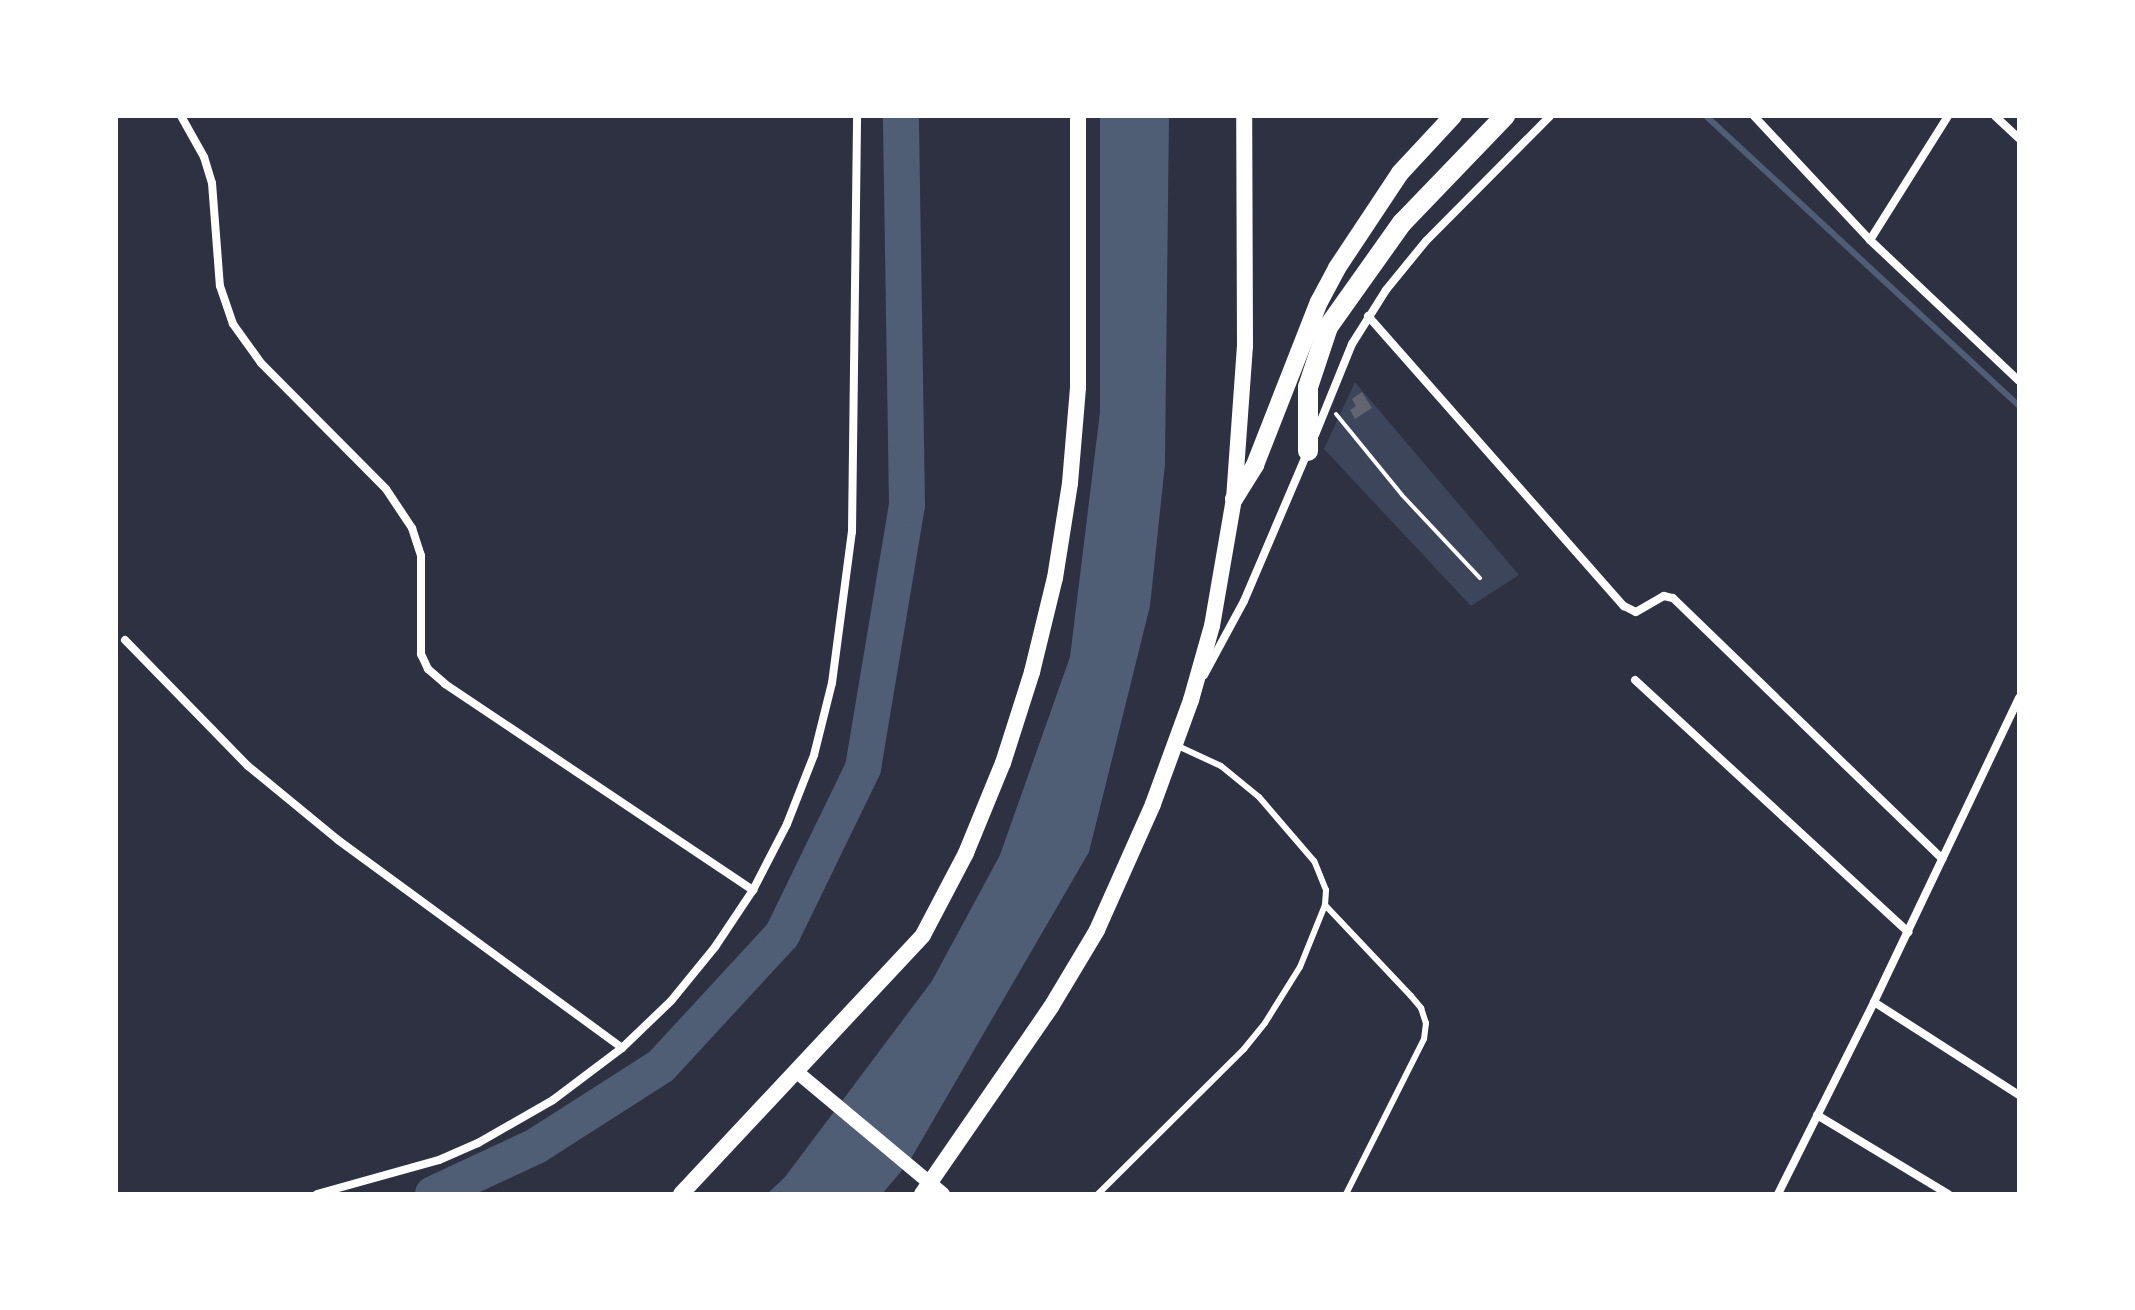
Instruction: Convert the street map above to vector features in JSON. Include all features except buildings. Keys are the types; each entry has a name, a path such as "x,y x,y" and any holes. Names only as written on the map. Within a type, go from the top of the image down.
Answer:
{"highway":[{"path":"1308,451 1308,387 1328,327 1402,223 1505,116"}],"main road":[{"path":"681,1194 923,935 966,853 1003,763 1032,672 1055,578 1070,483 1078,387 1078,116"},
{"path":"932,1191 1082,956 1116,889 1191,700 1212,626 1234,499 1245,346 1244,116"},
{"path":"1234,499 1255,465 1319,302 1337,268 1392,183 1453,116"}],"street":[{"path":"181,116 204,157 212,183 220,286 233,324 261,363 386,489 412,528 421,556 421,654 428,669 445,684 753,890"},
{"path":"317,1194 439,1160 478,1143 553,1100 622,1048 671,1001 715,947 753,890 787,824 814,755 832,683 852,532 857,116"},
{"path":"1191,700 1244,601 1368,316 1416,253 1550,116"},
{"path":"1754,116 1870,240 2019,381"},
{"path":"1870,240 1948,116"},
{"path":"1995,116 2019,138"},
{"path":"1368,316 1624,606 1636,612 1664,596 1673,598 1942,859"},
{"path":"125,640 248,766 338,840 622,1048"},
{"path":"1635,680 1908,932"},
{"path":"1778,1194 1874,1002 2019,698"},
{"path":"1874,1002 2019,1095"},
{"path":"797,1072 910,1167 932,1191"},
{"path":"1817,1115 1948,1194"}],"lane":[{"path":"1098,1194 1244,1049 1265,1023 1300,967 1325,905 1326,890 1314,861 1259,797 1221,766 1174,745"},
{"path":"1325,905 1416,1002 1426,1023 1424,1039 1346,1194"}],"path":[{"path":"1328,402 1402,495 1480,578"}],"shaded area":[{"path":"1100,116 1169,116 1165,464 1150,606 1089,852 909,1162 882,1194 767,1194 785,1177 932,981 1000,855 1070,657 1100,412"},
{"path":"1355,382 1519,575 1471,606 1324,449"}],"waterway":[{"path":"433,1194 536,1146 661,1066 782,935 863,768 907,505 901,116"},
{"path":"1706,116 2019,406"}]}
